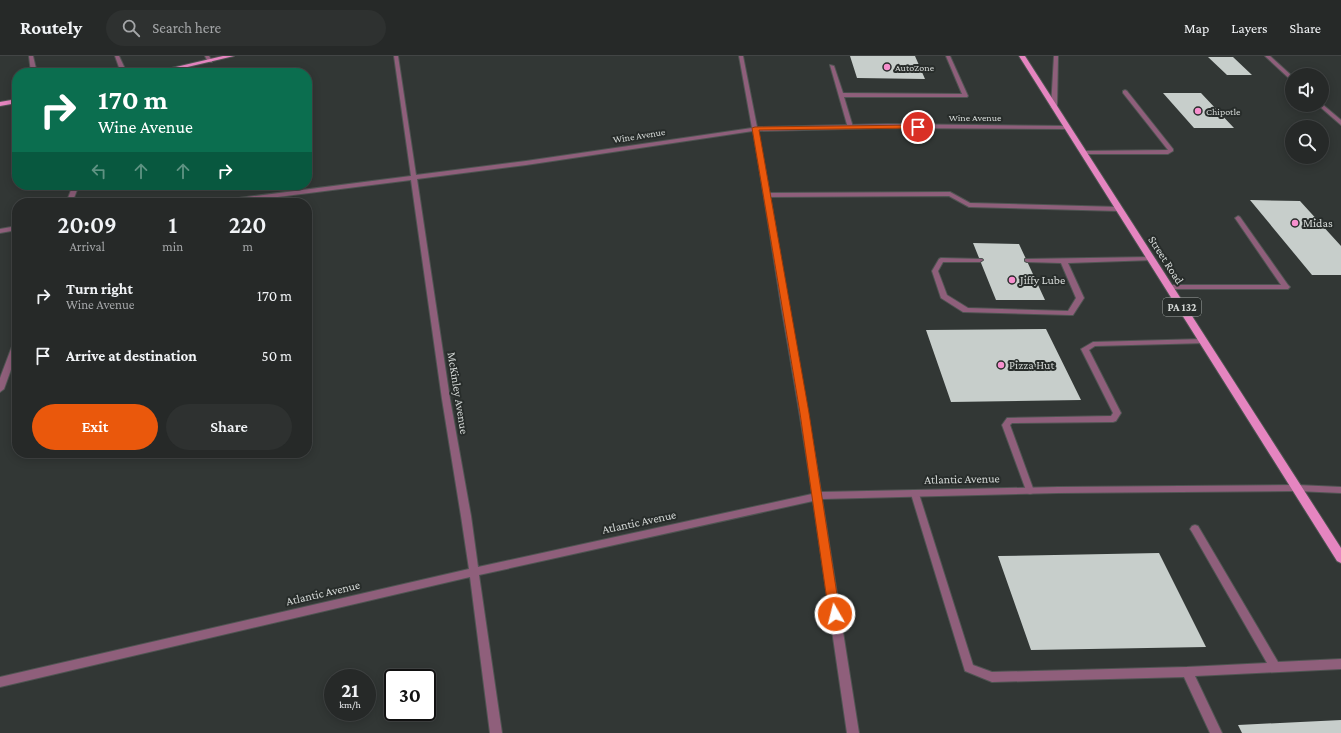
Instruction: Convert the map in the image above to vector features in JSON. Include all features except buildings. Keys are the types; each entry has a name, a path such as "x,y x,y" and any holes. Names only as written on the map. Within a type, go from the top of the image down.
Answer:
{"main road":[{"path":"172,68 209,58 231,56"},
{"name":"Street Road","path":"1022,56 1341,558"},
{"path":"0,104 12,102"}],"street":[{"path":"31,56 33,68"},
{"path":"117,56 122,68"},
{"name":"McKinley Avenue","path":"396,56 474,572 496,733"},
{"path":"741,56 767,195 818,496 853,733"},
{"path":"841,95 966,96 948,56"},
{"path":"1054,107 1056,56"},
{"path":"1267,56 1285,73"},
{"path":"832,66 850,127"},
{"path":"1084,153 1168,152 1171,150 1125,92"},
{"path":"1329,112 1341,123"},
{"name":"Wine Avenue","path":"312,190 526,162 755,128 1067,127"},
{"name":"Wine Avenue","path":"253,198 311,190"},
{"path":"767,195 950,194 969,205 1119,209"},
{"path":"1169,287 1286,286 1238,218"},
{"path":"0,231 12,229"},
{"path":"980,260 941,260 935,271 944,296 966,310 1070,313 1080,298 1064,261"},
{"path":"1027,260 1151,260"},
{"path":"1030,491 1006,425 1010,420 1113,419 1117,413 1086,348 1093,344 1203,341"},
{"path":"0,389 12,357"},
{"name":"Atlantic Avenue","path":"0,682 474,572 818,496 1030,491 1297,488 1341,490"},
{"path":"915,494 970,668 992,677 1187,672 1341,664"},
{"path":"1195,529 1276,668"},
{"path":"1187,672 1216,733"}],"place":[{"name":"AutoZone","path":"887,67"},
{"name":"Chipotle","path":"1198,111"},
{"name":"Midas","path":"1295,223"},
{"name":"Jiffy Lube","path":"1012,280"},
{"name":"Pizza Hut","path":"1001,365"}],"route":[{"path":"835,614 805,413 784,304 766,186 755,128 918,127"}]}
